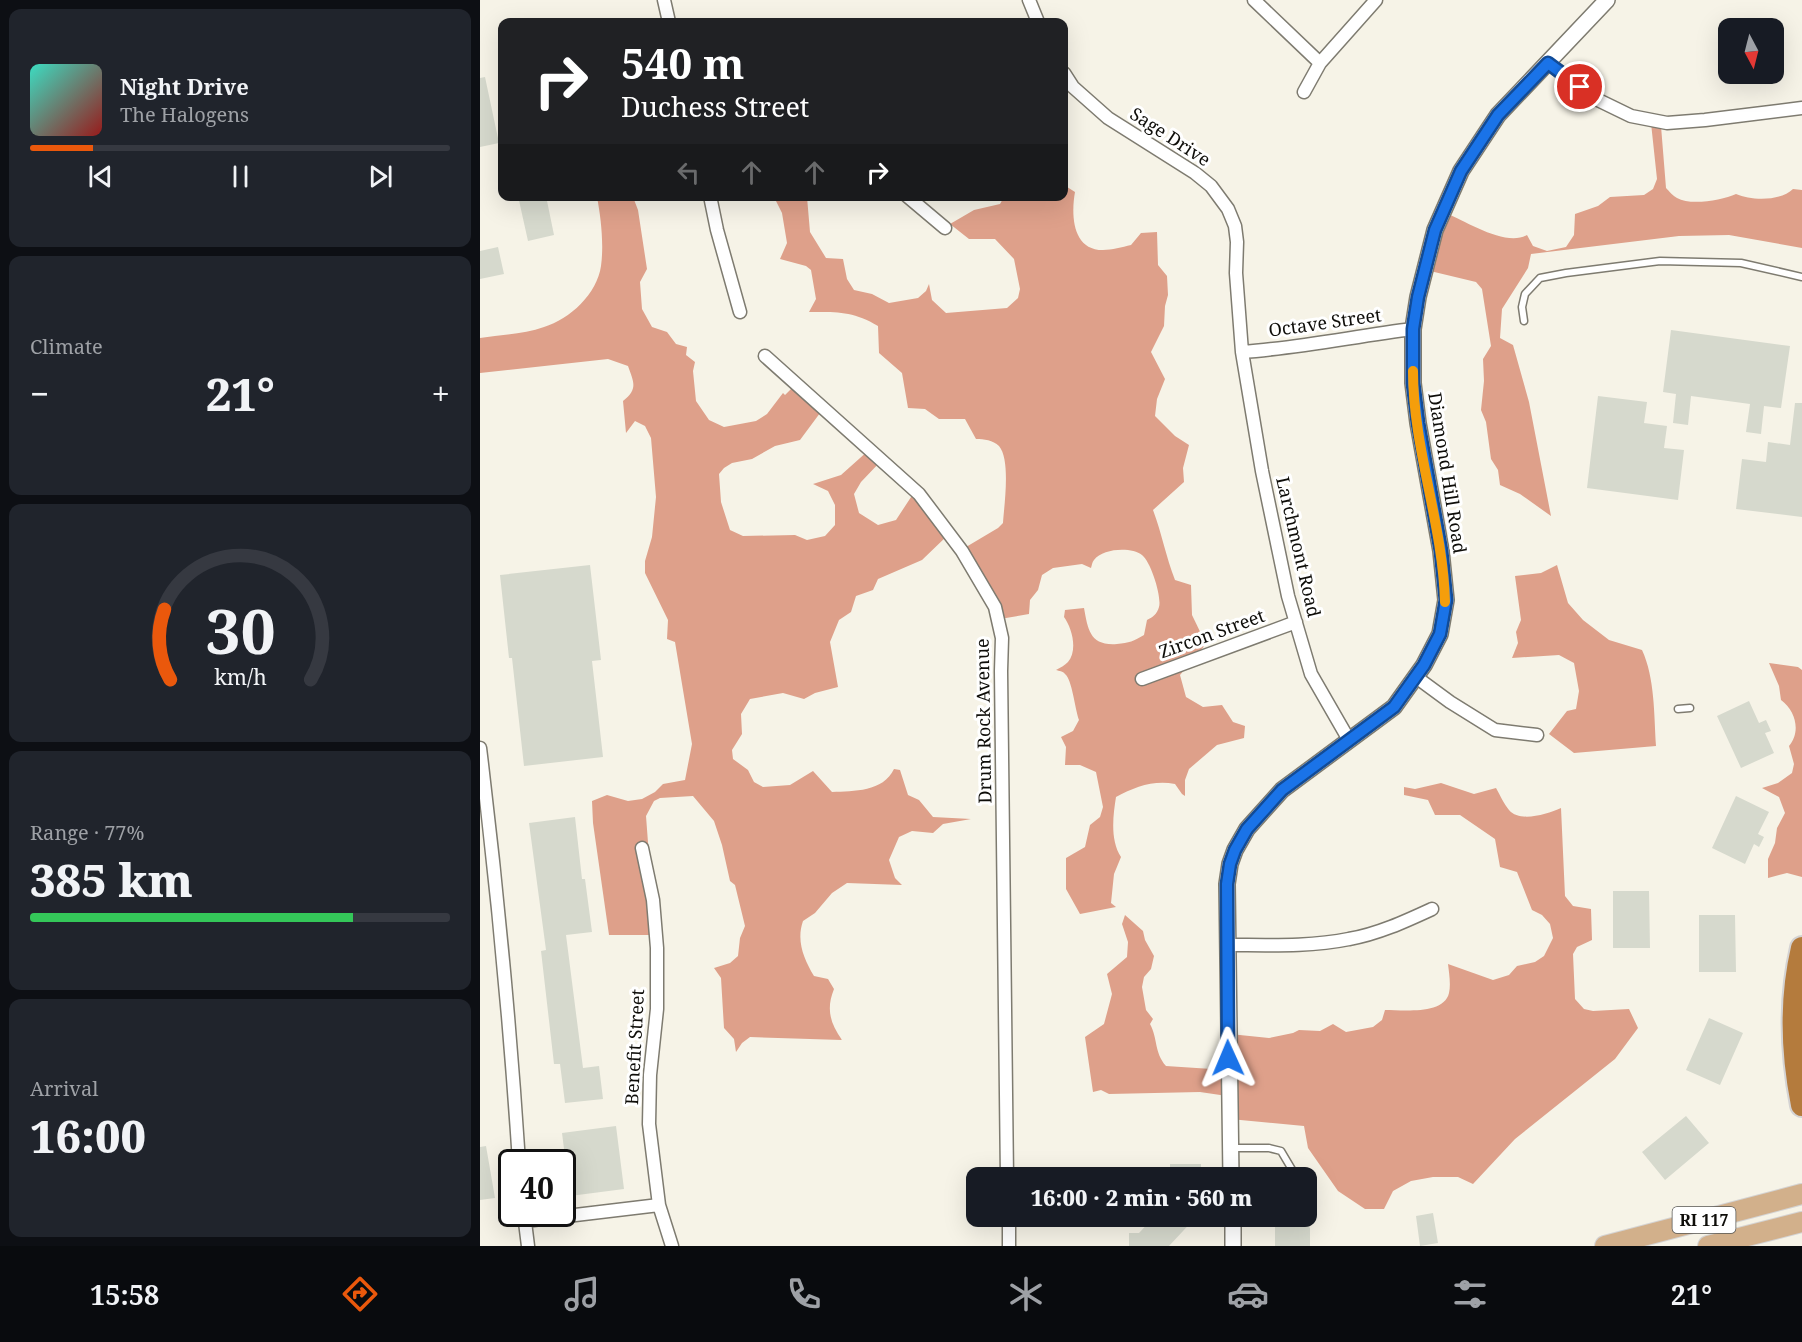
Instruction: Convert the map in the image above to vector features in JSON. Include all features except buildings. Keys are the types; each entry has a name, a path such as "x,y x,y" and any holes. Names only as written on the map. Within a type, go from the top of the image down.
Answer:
{"highway":[{"path":"1802,948 1794,1014 1796,1060 1802,1106"}],"main road":[{"name":"RI 117","path":"1605,1246 1802,1194"},
{"name":"RI 117","path":"1710,1246 1802,1222"}],"street":[{"path":"664,0 668,18"},
{"path":"1029,0 1036,18"},
{"path":"1254,0 1320,63"},
{"path":"1304,92 1320,63 1376,0"},
{"name":"Diamond Hill Road","path":"1232,1167 1227,884 1230,864 1247,829 1282,790 1394,707 1416,677 1440,634 1446,600 1441,551 1413,383 1413,329 1418,297 1435,230 1461,171 1498,115 1607,0"},
{"path":"1548,63 1596,99 1631,116 1667,123 1802,108"},
{"name":"Sage Drive","path":"1068,80 1107,118 1194,172 1211,186 1228,209 1235,226 1237,242 1236,273 1242,352"},
{"path":"711,201 740,312"},
{"path":"913,201 945,228"},
{"name":"Octave Street","path":"1242,352 1282,349 1347,337 1413,329"},
{"name":"Larchmont Road","path":"1242,352 1262,471 1288,596 1311,674 1349,740"},
{"name":"Drum Rock Avenue","path":"765,356 919,494 962,551 995,608 1002,638 1007,1167"},
{"name":"Zircon Street","path":"1142,679 1296,622"},
{"path":"1416,677 1450,702 1495,730 1537,735"},
{"path":"480,748 495,867 510,1023 518,1149"},
{"name":"Benefit Street","path":"642,848 653,900 657,948 657,1009 650,1075 649,1124 659,1205 672,1246"},
{"path":"1228,945 1279,945 1349,939 1380,930 1432,909"},
{"path":"576,1212 659,1205"},
{"path":"525,1227 528,1246"},
{"path":"1009,1227 1010,1246"},
{"path":"1233,1227 1233,1246"}],"lane":[{"path":"1524,321 1522,307 1525,294 1540,278 1566,273 1660,261 1741,263 1802,277"},
{"path":"1678,709 1690,708"},
{"path":"1231,1148 1269,1148 1281,1151 1290,1167"}],"shaded area":[{"path":"1651,123 1661,126 1666,188 1677,198 1698,202 1736,194 1766,199 1781,196 1793,189 1802,190 1802,248 1729,235 1679,236 1531,254 1528,268 1502,309 1500,338 1513,345 1529,402 1551,516 1520,494 1500,485 1498,470 1491,459 1486,422 1481,410 1484,381 1483,359 1491,346 1482,289 1476,282 1426,270 1446,213 1498,236 1518,238 1527,235 1533,246 1547,251 1566,247 1574,235 1575,214 1598,206 1610,197 1644,195 1653,189 1657,179"},
{"path":"1068,188 1075,192 1073,210 1079,237 1093,248 1106,250 1131,245 1141,233 1157,232 1158,265 1167,276 1168,295 1164,326 1151,352 1165,379 1157,399 1155,416 1175,436 1189,445 1183,468 1184,482 1153,510 1175,580 1191,585 1192,615 1206,644 1180,675 1186,697 1203,707 1222,705 1233,722 1245,726 1244,738 1217,745 1189,769 1185,780 1185,796 1175,784 1159,783 1137,787 1116,797 1113,820 1114,836 1121,857 1114,874 1111,903 1116,907 1080,914 1066,889 1066,858 1085,847 1090,825 1100,817 1103,807 1096,772 1080,765 1065,765 1066,747 1061,737 1073,731 1079,720 1067,677 1063,672 1056,670 1068,662 1073,651 1073,639 1064,617 1065,610 1084,608 1089,630 1101,642 1117,644 1134,640 1144,635 1147,620 1157,612 1159,607 1159,596 1152,572 1142,555 1125,550 1111,551 1098,556 1091,568 1082,564 1053,568 1042,575 1038,590 1030,600 1029,614 1000,619 961,550 1003,523 1006,472 1003,453 999,446 994,442 976,439 965,419 939,419 925,409 908,408 902,373 879,353 878,326 853,315 837,312 809,312 816,299 811,270 806,266 780,259 787,243 782,213 776,201 807,201 810,232 826,258 843,259 847,279 854,290 872,294 889,303 918,298 926,291 929,284 932,300 946,313 1007,308 1018,298 1020,289 1014,259 995,239 969,239 950,224 974,210 1000,204 1002,201 1068,201"},
{"path":"598,201 635,201 647,269 640,282 642,309 652,327 667,332 676,344 687,347 686,355 695,362 693,371 696,401 709,420 724,427 756,421 767,414 783,393 785,395 797,383 823,409 800,440 775,446 752,459 732,463 719,474 721,502 730,530 743,536 795,535 807,540 825,536 835,525 835,505 828,491 813,484 841,475 869,450 881,461 861,482 854,494 859,513 878,525 896,520 915,491 948,535 922,560 878,579 873,590 856,596 851,612 839,620 830,642 838,687 815,693 804,699 783,693 750,699 741,714 742,734 732,750 733,759 748,770 754,782 763,787 790,785 813,771 832,792 867,789 883,782 894,769 900,770 908,795 919,800 933,817 971,819 943,824 933,833 912,831 899,837 889,860 895,878 902,885 847,883 832,893 815,913 803,921 800,936 804,956 814,976 828,979 834,989 830,1003 830,1016 842,1040 750,1037 736,1052 734,1039 724,1028 721,978 714,968 730,963 738,956 740,938 745,926 735,885 730,881 714,821 693,796 660,798 654,801 646,816 655,935 609,935 592,801 607,795 628,801 642,799 655,792 663,784 685,780 692,744 675,642 667,639 668,620 645,573 656,497 651,438 645,426 635,421 626,433 623,401 633,389 628,366 608,359 480,373 480,338 544,327 572,312 588,295 601,266"},
{"path":"1557,565 1568,603 1583,620 1609,640 1642,650 1652,685 1656,746 1574,753 1549,734 1567,711 1576,709 1579,691 1574,663 1559,655 1512,658 1518,643 1516,632 1521,620 1515,576 1541,573"},
{"path":"1769,663 1798,667 1802,670 1802,877 1787,873 1768,878 1768,859 1775,843 1777,828 1785,813 1779,797 1762,788 1778,783 1792,773 1794,764 1789,746 1796,728 1790,710 1781,700 1779,686"},
{"path":"1441,783 1474,794 1496,788 1509,810 1520,816 1541,815 1561,808 1565,896 1573,906 1591,909 1592,940 1577,947 1573,954 1575,999 1584,1009 1593,1011 1629,1009 1638,1028 1615,1059 1515,1139 1473,1184 1458,1177 1433,1177 1411,1181 1393,1191 1384,1209 1365,1209 1338,1191 1308,1148 1304,1126 1230,1119 1227,1096 1200,1092 1109,1094 1101,1090 1093,1092 1085,1037 1104,1024 1112,994 1107,974 1127,957 1128,942 1122,924 1125,915 1143,931 1154,956 1151,969 1144,977 1142,987 1146,1010 1153,1019 1150,1024 1158,1051 1166,1066 1227,1070 1230,1034 1269,1038 1299,1030 1320,1031 1333,1024 1346,1032 1373,1027 1382,1020 1385,1010 1422,1010 1439,1005 1446,1000 1450,986 1448,964 1493,980 1509,975 1517,966 1535,962 1544,956 1553,938 1550,924 1542,915 1532,910 1517,872 1500,867 1495,839 1460,815 1435,815 1428,800 1404,795 1404,787 1415,789"}],"slow traffic":[{"path":"1413,371 1418,423 1441,551 1445,602"}],"route":[{"path":"1228,1058 1227,884 1235,850 1247,829 1282,790 1394,707 1424,665 1440,634 1446,600 1441,551 1428,484 1413,383 1413,329 1418,297 1435,230 1461,171 1498,115 1548,63 1580,87"}]}
